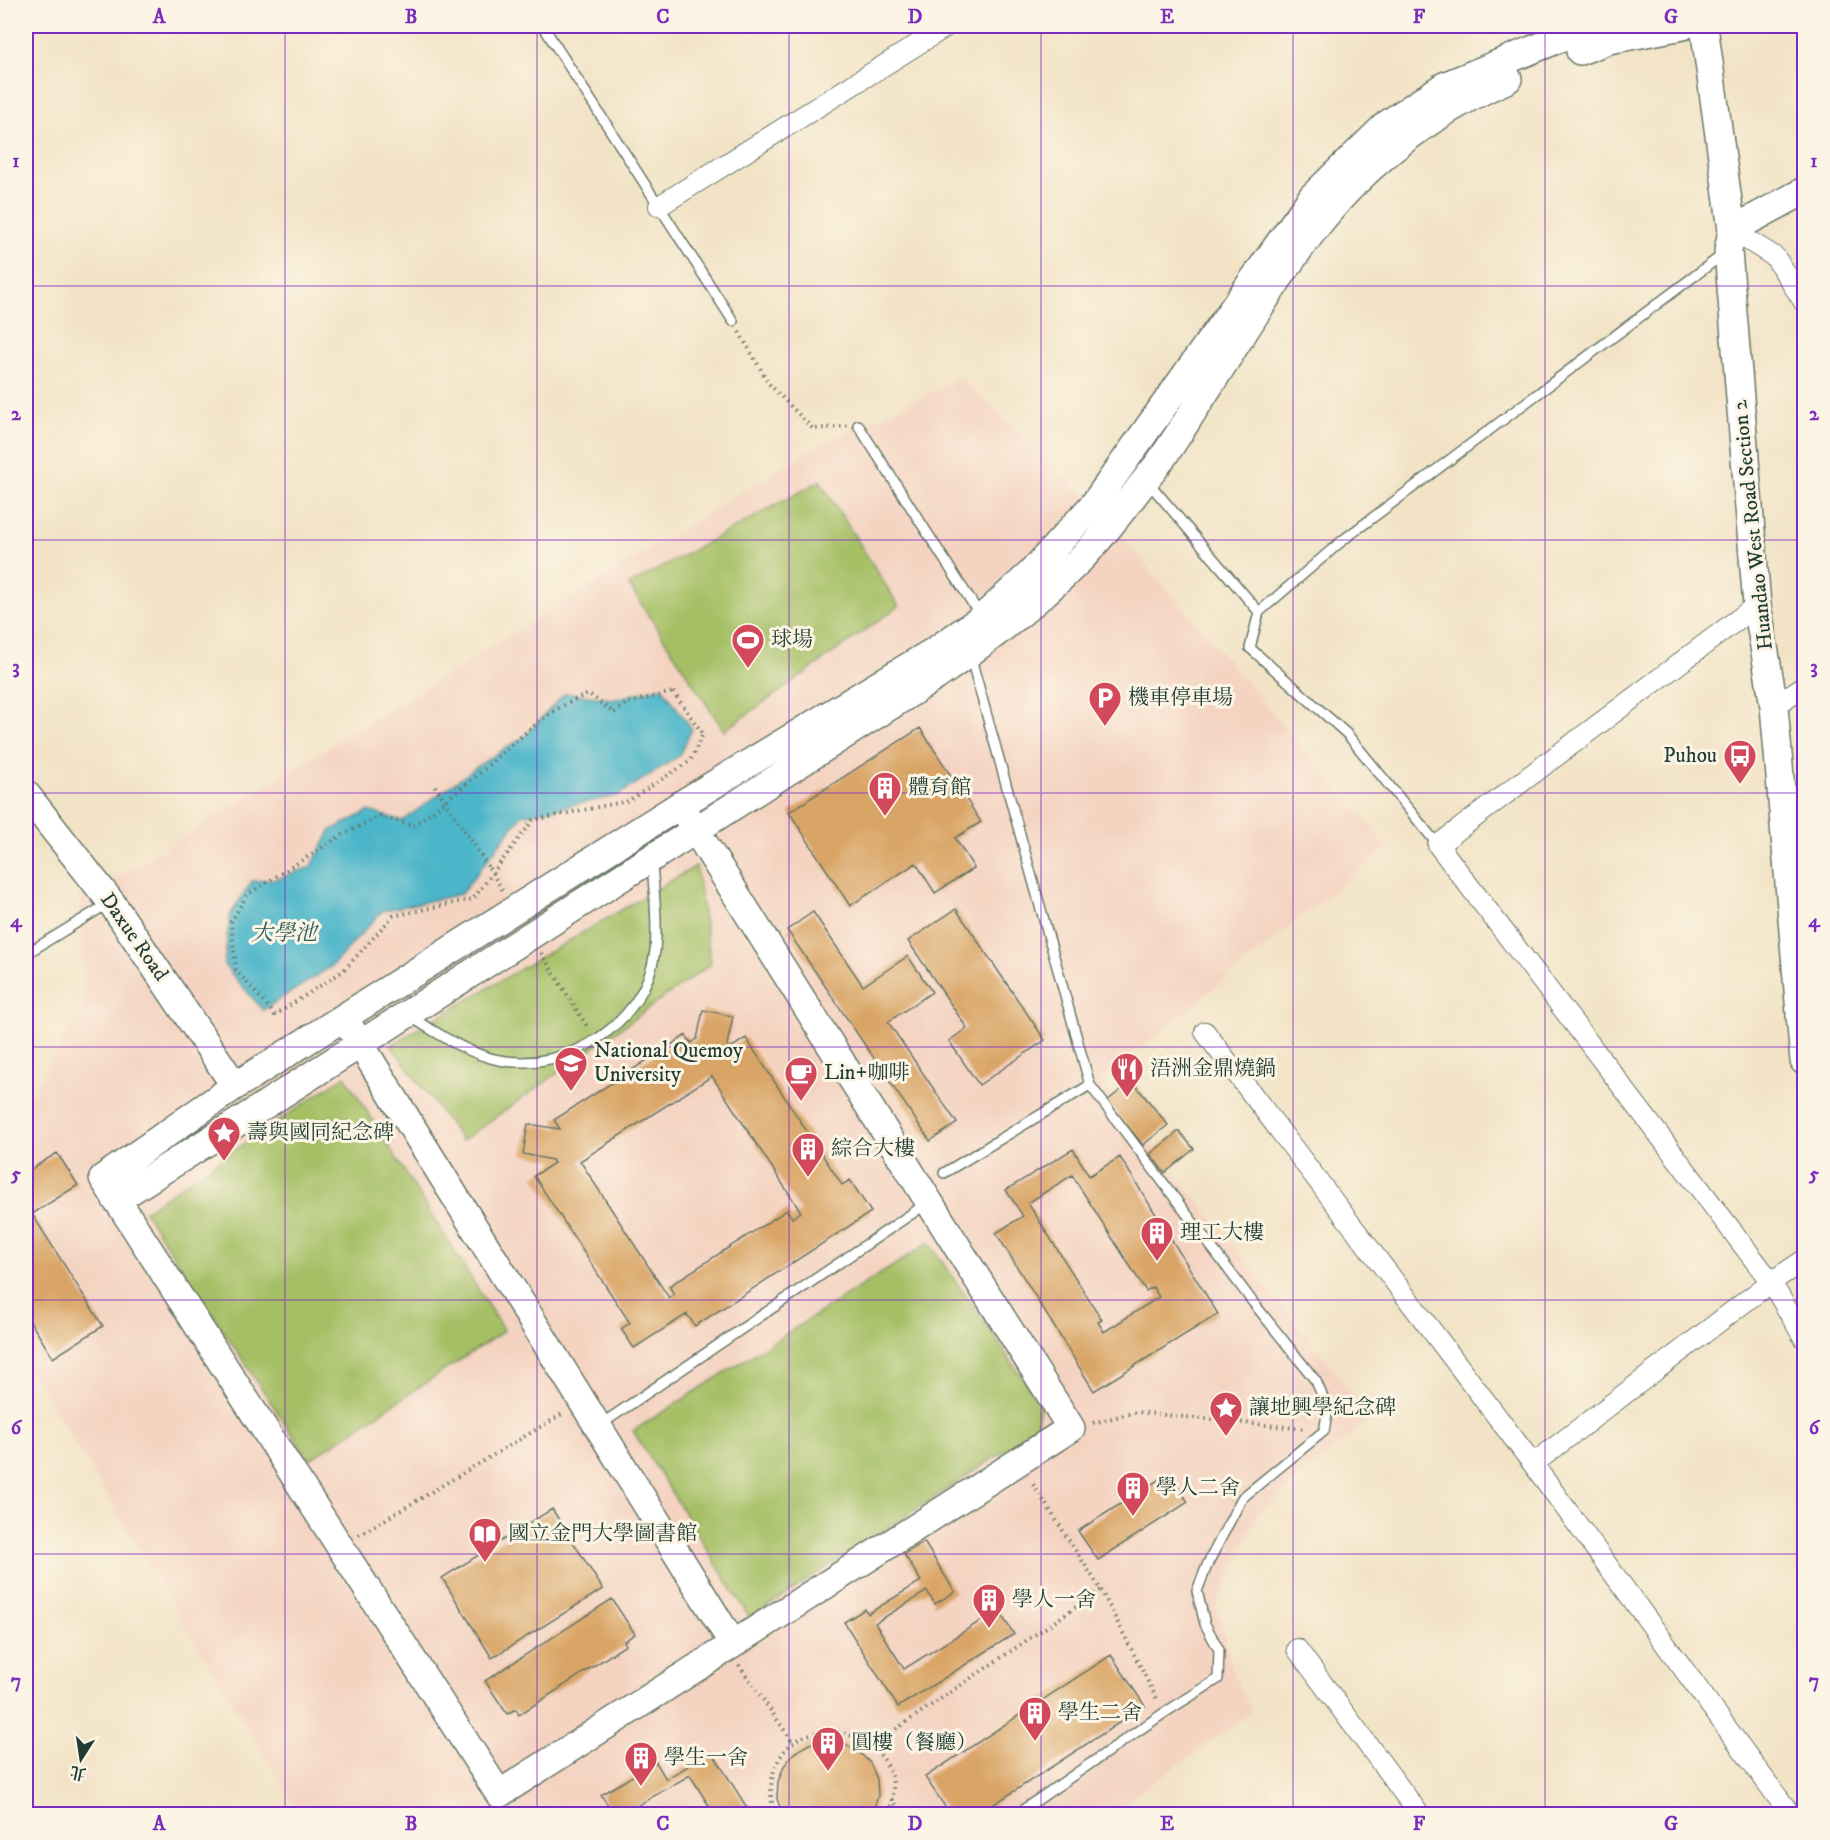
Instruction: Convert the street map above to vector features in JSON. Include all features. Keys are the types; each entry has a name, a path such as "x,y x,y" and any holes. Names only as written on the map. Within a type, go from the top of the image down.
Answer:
{"street":[{"path":"659,206 947,26"},
{"path":"110,1189 235,1086 680,805 934,651 982,618 1030,574 1094,504 1312,197 1386,125 1444,86 1556,40 1600,26"},
{"path":"110,1189 360,1044 652,859 970,653 1023,613 1082,558 1146,479 1318,226 1355,183 1398,145 1480,91 1530,69 1609,40 1683,26"},
{"name":"Huandao West Road Section 2","path":"1704,26 1730,240 1757,605 1774,706 1804,1061"},
{"path":"1730,240 1804,191"},
{"path":"1730,240 1774,258 1804,302"},
{"path":"1757,605 1438,844 1771,1282 1804,1338"},
{"path":"1774,706 1804,686"},
{"name":"Daxue Road","path":"26,794 111,902 235,1086"},
{"path":"110,1189 499,1794 1071,1428 680,805"},
{"path":"1785,816 1804,843"},
{"path":"344,1018 734,1644"},
{"path":"1205,1032 1533,1464 1790,1815"},
{"path":"1533,1464 1771,1282 1804,1260"},
{"path":"1297,1649 1419,1815"}],"lane":[{"path":"543,26 733,321"},
{"path":"1438,844 1347,734 1250,648 1259,612 1343,540 1730,240"},
{"path":"858,425 982,618"},
{"path":"1146,479 1259,612"},
{"path":"970,653 1090,1085 1252,1301 1316,1381 1328,1409 1324,1431 1242,1498 1208,1563 1197,1591 1205,1624 1219,1650 1218,1679 1164,1713 1017,1815"},
{"path":"406,1015 457,1045 499,1060 544,1061 586,1047 618,1023 642,991 654,952 652,859"},
{"path":"26,954 111,902"},
{"path":"944,1173 1090,1085"},
{"path":"598,1427 929,1202"}],"path":[{"path":"733,321 770,385 813,429 858,425"},
{"path":"673,692 703,734 690,761 628,801 534,820 493,875 473,899 393,916 343,971 275,1015 236,970 231,922 247,895 342,835 381,816 413,826 447,801 529,729 576,698 589,694 614,712 627,704 673,692"},
{"path":"435,786 489,868"},
{"path":"543,956 588,1027"},
{"path":"340,1547 582,1401"},
{"path":"1071,1428 1136,1412 1324,1431"},
{"path":"1018,1462 1101,1590 1164,1713"},
{"path":"871,1746 1101,1590"},
{"path":"734,1644 741,1671 794,1744"},
{"path":"776,1815 772,1806 770,1785 776,1765 794,1744 806,1736 826,1731 848,1733 871,1746 882,1757 890,1774 891,1799 888,1815"},
{"path":"891,1799 904,1815"}],"shaded area":[{"name":"National Quemoy University","path":"962,378 1094,504 1387,847 1100,1081 1327,1361 1370,1418 1258,1513 1216,1605 1235,1678 1252,1712 1109,1814 461,1814 456,1808 446,1814 300,1814 37,1380 26,1367 26,1104 84,1006 81,900 816,447"}],"green space":[{"name":"球場","path":"820,481 899,606 724,731 629,585"},
{"path":"696,866 711,964 462,1141 391,1045"},
{"path":"345,1076 504,1331 309,1460 144,1211"},
{"path":"929,1243 1041,1404 1035,1431 750,1618 633,1431"}],"water":[{"name":"大學池","path":"662,687 692,729 679,756 617,796 522,815 461,894 382,911 332,966 263,1010 224,965 230,915 252,881 277,879 311,867 331,830 369,811 402,821 482,763 524,737 565,693 615,699"}],"building":[{"name":"體育館","path":"920,728 981,822 955,838 974,868 935,893 916,863 850,906 789,812"},
{"path":"956,909 1045,1040 979,1085 949,1041 967,1028 908,941"},
{"path":"813,912 863,986 908,956 932,992 888,1022 957,1123 930,1141 787,930"},
{"name":"綜合大樓","path":"703,1010 733,1016 727,1045 729,1049 746,1038 842,1185 850,1180 871,1212 695,1326 687,1314 634,1348 621,1329 630,1323 534,1176 554,1163 552,1160 523,1154 528,1124 560,1129 554,1120 686,1035 691,1043 697,1039","holes":["712,1076 801,1212 792,1218 787,1210 669,1286 674,1294 669,1298 580,1161"]},
{"path":"1132,1081 1168,1125 1143,1145 1107,1101"},
{"path":"1179,1131 1194,1149 1165,1173 1150,1154"},
{"name":"理工大樓","path":"1073,1149 1089,1176 1120,1157 1218,1314 1094,1391 996,1233 1023,1216 1006,1190","holes":["1072,1175 1146,1291 1153,1287 1159,1297 1104,1332 1098,1322 1102,1320 1028,1203"]},
{"path":"57,1153 78,1185 32,1214 103,1326 53,1358 26,1315 26,1172"},
{"name":"學人二舍","path":"1169,1473 1188,1502 1098,1560 1078,1531"},
{"path":"552,1509 603,1589 492,1658 442,1578"},
{"name":"學人一舍","path":"924,1542 955,1592 935,1604 927,1591 875,1623 904,1669 998,1610 1014,1634 898,1707 844,1622 865,1609 868,1614 921,1581 904,1554"},
{"path":"612,1599 635,1634 624,1641 626,1645 519,1715 516,1709 507,1714 485,1681"},
{"name":"學生二舍","path":"1111,1655 1145,1706 979,1814 950,1814 925,1777"},
{"name":"圓樓（餐廳）","path":"826,1740 843,1743 858,1751 870,1763 877,1779 878,1796 872,1814 783,1814 777,1799 778,1782 784,1766 794,1753 809,1744"},
{"name":"學生一舍","path":"712,1752 751,1814 714,1814 690,1775 623,1814 608,1814 613,1812 601,1795 656,1762 666,1779"}],"place":[{"name":"球場","path":"748,669"},
{"name":"機車停車場","path":"1105,727"},
{"name":"Puhou","path":"1740,785"},
{"name":"體育館","path":"885,817"},
{"name":"National Quemoy University","path":"571,1092"},
{"name":"浯洲金鼎燒鍋","path":"1127,1098"},
{"name":"Lin+咖啡","path":"801,1102"},
{"name":"壽與國同紀念碑","path":"224,1162"},
{"name":"綜合大樓","path":"808,1178"},
{"name":"理工大樓","path":"1157,1262"},
{"name":"讓地興學紀念碑","path":"1226,1437"},
{"name":"學人二舍","path":"1133,1517"},
{"name":"國立金門大學圖書館","path":"485,1563"},
{"name":"學人一舍","path":"989,1629"},
{"name":"學生二舍","path":"1035,1742"},
{"name":"圓樓（餐廳）","path":"828,1772"},
{"name":"學生一舍","path":"641,1787"}]}
